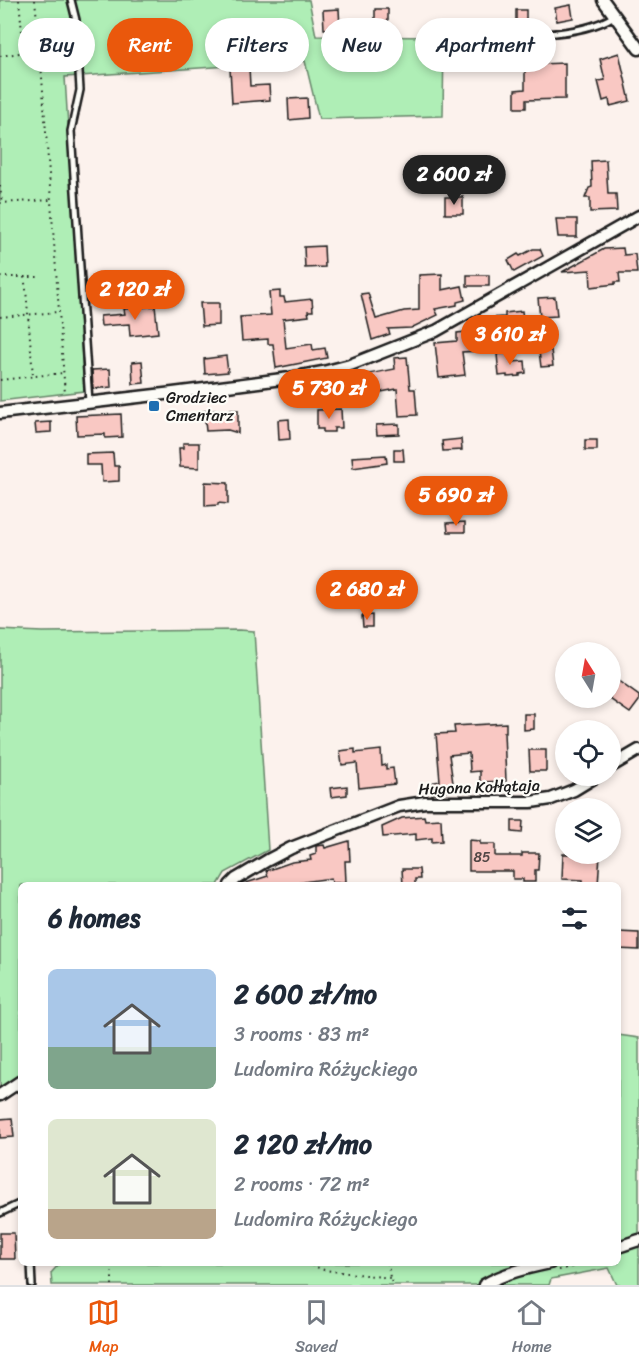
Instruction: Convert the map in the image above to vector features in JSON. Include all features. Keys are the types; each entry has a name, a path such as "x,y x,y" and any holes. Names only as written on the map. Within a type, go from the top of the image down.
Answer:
{"street":[{"path":"603,0 639,49"},
{"path":"0,412 88,398 173,393 290,378 350,364 436,331 639,216"},
{"path":"621,761 639,750"},
{"name":"Hugona Kołłątaja","path":"233,882 260,864 291,848 399,806 425,802 531,802 550,799 581,786"},
{"path":"0,1095 18,1084"},
{"path":"621,1246 639,1240"},
{"path":"484,1285 513,1272 538,1266"}],"lane":[{"path":"71,0 76,20 80,90 71,131 88,398"},
{"path":"556,33 593,26 615,16"},
{"path":"0,1213 18,1204"},
{"path":"31,1266 32,1285"}],"path":[{"path":"19,0 21,18"},
{"path":"35,0 37,18"},
{"path":"0,56 18,54"},
{"path":"41,72 65,397 88,398"},
{"path":"0,186 1,203 50,200"},
{"path":"0,277 38,277"},
{"path":"24,277 33,376"},
{"path":"0,317 58,312"},
{"path":"0,380 63,373"},
{"path":"112,1266 112,1285"},
{"path":"314,1266 324,1270 390,1278"},
{"path":"388,1266 393,1285"}],"green space":[{"path":"0,0 309,0 316,36 321,36 321,72 403,72 403,37 415,37 415,72 444,72 443,116 319,119 308,72 309,18 205,18 205,68 193,68 193,18 107,18 107,72 140,72 65,77 84,391 0,401"},
{"path":"0,630 42,632 254,631 268,850 225,873 220,882 18,882 18,1089 0,1102"},
{"path":"621,1035 639,1038 639,1285 617,1285 609,1268 551,1279 549,1285 52,1285 51,1273 57,1266 621,1266"}],"building":[{"path":"571,5 573,18 557,21 555,8"},
{"path":"339,9 339,18 323,18 323,10"},
{"path":"375,9 388,9 388,18 375,18"},
{"path":"516,10 526,10 526,18 516,18"},
{"path":"619,53 630,101 610,106 609,99 603,101 598,81 605,80 600,59"},
{"path":"556,63 565,63 565,99 526,100 526,108 515,108 515,90 525,89 525,72 556,72"},
{"path":"230,72 249,72 250,86 269,85 270,100 232,103"},
{"path":"307,98 308,118 289,120 288,99"},
{"path":"606,160 608,194 616,194 617,211 590,212 590,198 585,198 589,188 592,187 591,161"},
{"path":"445,197 463,197 463,214 445,214"},
{"path":"556,219 577,219 577,237 558,237"},
{"path":"324,246 325,267 305,268 304,247"},
{"path":"623,248 624,255 635,254 637,273 619,273 620,282 615,282 615,284 591,287 590,270 562,272 604,249"},
{"path":"533,249 540,249 543,256 514,272 508,260"},
{"path":"442,274 442,290 462,286 465,300 457,302 457,305 435,309 438,315 411,328 388,329 390,334 372,340 361,294 368,293 376,319 404,311 419,310 419,275"},
{"path":"467,275 489,275 489,286 467,286"},
{"path":"280,291 280,297 284,297 285,302 312,299 313,311 308,311 309,316 283,319 286,348 312,344 313,350 325,348 327,358 276,368 273,344 268,344 268,339 242,341 240,317 271,315 269,292"},
{"path":"555,297 557,316 540,317 538,298"},
{"path":"200,303 219,303 219,325 202,326"},
{"path":"155,306 158,333 130,336 129,324 101,326 100,316 125,314 124,309"},
{"path":"522,311 524,328 513,329 514,341 505,341 504,335 482,337 480,320 505,317 505,313"},
{"path":"475,331 477,351 462,352 465,375 439,378 435,343 457,341 457,333"},
{"path":"551,350 553,366 541,367 539,351"},
{"path":"511,353 512,362 525,361 526,373 520,376 499,376 497,354"},
{"path":"226,356 228,372 205,374 204,359"},
{"path":"407,357 410,389 415,389 417,415 399,416 397,389 365,395 365,404 350,405 348,384 370,382 369,374 395,369 394,358"},
{"path":"142,361 144,383 133,384 132,362"},
{"path":"110,369 111,387 93,389 92,370"},
{"path":"341,409 342,428 334,428 334,432 323,432 323,429 317,429 317,410"},
{"path":"238,410 238,433 228,430 206,431 204,411"},
{"path":"121,414 122,437 105,438 105,434 77,435 76,416"},
{"path":"289,419 290,439 279,440 278,420"},
{"path":"51,422 51,432 36,433 35,423"},
{"path":"399,424 399,434 377,435 376,425"},
{"path":"461,439 462,450 443,451 442,441"},
{"path":"585,440 597,440 597,450 585,450"},
{"path":"183,443 199,443 199,468 180,467 179,448 183,448"},
{"path":"394,449 403,449 404,461 394,461"},
{"path":"113,453 114,466 119,466 119,481 102,482 101,465 86,465 86,454"},
{"path":"386,455 387,463 353,468 352,457"},
{"path":"205,482 228,483 228,504 218,503 218,505 205,506"},
{"path":"465,522 465,532 448,532 447,523"},
{"path":"372,615 372,627 363,627 362,616"},
{"path":"621,683 639,696 639,701 630,713 621,707"},
{"path":"524,714 534,714 534,729 524,730"},
{"path":"506,723 506,732 504,732 506,781 480,782 480,771 470,772 469,753 449,755 454,790 432,794 430,783 440,781 436,734 455,733 454,726"},
{"path":"355,749 355,753 381,750 382,766 386,765 386,769 393,768 395,784 359,788 357,763 342,765 340,751"},
{"path":"529,750 546,750 546,771 530,771"},
{"path":"347,786 347,795 331,797 330,788"},
{"path":"424,816 425,820 441,819 442,841 432,842 432,838 416,840 416,834 383,837 382,827 402,818"},
{"path":"512,821 523,821 522,833 512,832"},
{"path":"469,840 480,841 480,844 495,844 495,856 522,856 522,853 539,853 535,882 513,879 513,871 469,871"},
{"path":"349,841 350,861 345,861 346,882 332,882 331,878 303,882 249,882 268,876 266,871 292,862 311,860 310,856 316,854 316,846 324,845 325,848"},
{"path":"563,864 599,864 598,882 583,882 583,880 562,879"},
{"path":"402,869 419,869 420,879 415,879 415,882 403,882"},
{"path":"621,932 639,933 639,950 621,949"},
{"path":"12,1118 14,1137 0,1138 0,1119"},
{"path":"0,1233 14,1233 15,1259 0,1259"}],"place":[{"name":"Grodziec Cmentarz","path":"154,406"}]}
